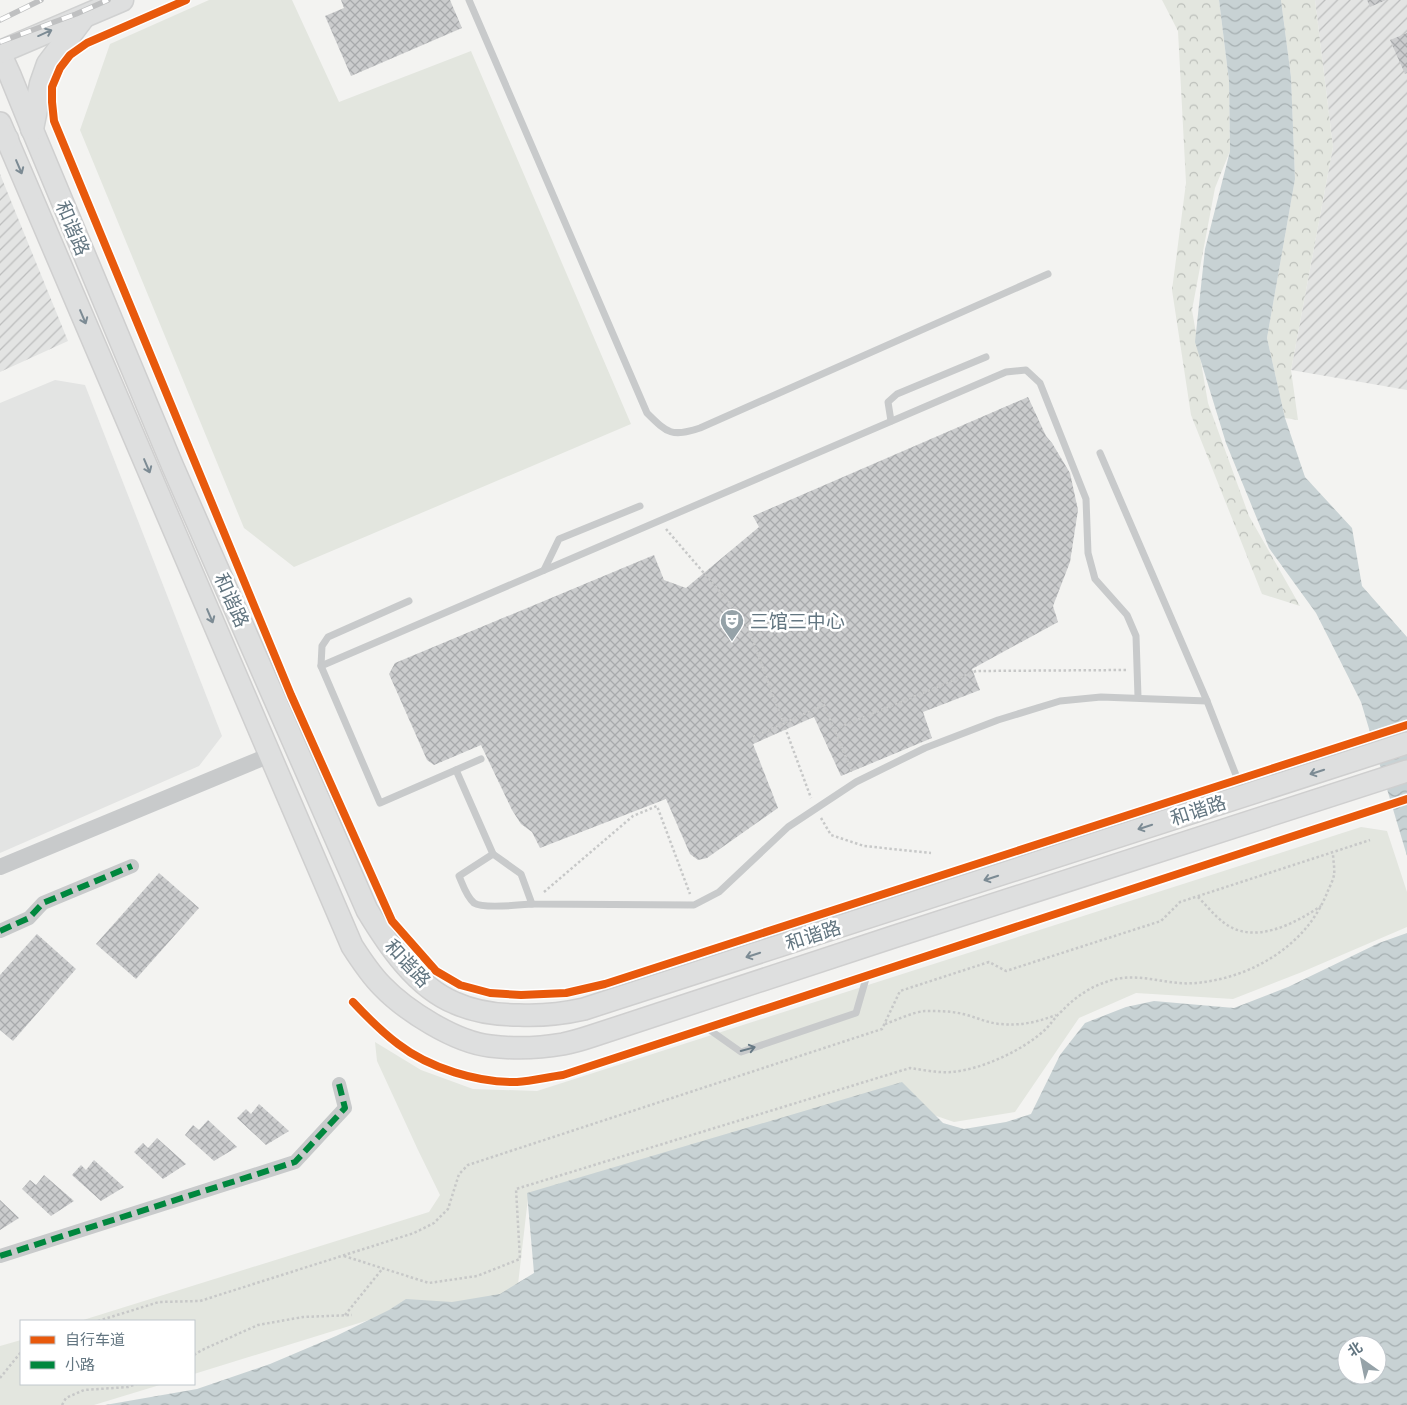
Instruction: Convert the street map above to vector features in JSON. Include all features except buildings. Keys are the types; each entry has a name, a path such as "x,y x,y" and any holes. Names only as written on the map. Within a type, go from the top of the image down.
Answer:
{"highway":[{"path":"0,53 122,0"},
{"path":"32,129 41,84 48,64 84,16"}],"main road":[{"name":"和谐路","path":"0,53 177,476 367,910 380,932 414,974 433,990 454,1003 482,1012 508,1015 565,1014 584,1009 1407,743"},
{"name":"和谐路","path":"2,131 352,946 364,965 398,1001 455,1036 489,1046 523,1047 564,1044 1407,771"}],"street":[{"path":"0,867 270,755"},
{"path":"0,931 30,918 43,903 132,866"},
{"path":"0,1256 296,1162 344,1108 339,1084"}],"lane":[{"path":"469,0 648,412 660,426 669,431 678,434 700,428 1048,274"},
{"path":"891,422 888,402 897,394 986,357"},
{"path":"321,666 1006,372 1026,370 1040,383 1086,499 1088,553 1096,579 1127,615 1136,636 1138,697"},
{"path":"1100,453 1208,701 1244,795"},
{"path":"544,570 559,539 640,506"},
{"path":"409,602 328,637 322,646 321,666 380,803 481,759"},
{"path":"493,854 459,876 467,894 475,904 488,906 532,904 694,905 719,892 788,827 856,782 917,752 998,720 1060,701 1101,697 1138,697 1208,701"},
{"path":"456,770 493,854 520,874 532,904"},
{"path":"707,1028 740,1052 856,1013 867,975"}],"path":[{"path":"659,521 746,622 816,809 831,835 864,846 931,853"},
{"path":"834,729 976,671 1137,670"},
{"path":"820,695 853,774"},
{"path":"753,737 824,705"},
{"path":"553,884 633,816 657,806 694,905"},
{"path":"101,1320 159,1302 200,1301 414,1233 434,1223 448,1209 459,1174 468,1165 882,1029 900,990 988,962 1006,971 1161,921 1180,902 1370,840"},
{"path":"342,1256 429,1283 476,1276 520,1259 516,1189 910,1068 951,1072 983,1066 1030,1042 1081,994 1105,982 1126,976 1195,983 1224,979 1253,968 1282,952 1305,930 1322,906 1334,875 1333,853"},
{"path":"1197,896 1224,923 1238,930 1258,933 1282,928 1322,906"},
{"path":"885,1024 922,1011 964,1014 1000,1024 1021,1025 1042,1021 1058,1015"},
{"path":"345,1315 383,1268"},
{"path":"195,1354 258,1325 303,1318 352,1315"},
{"path":"0,1378 20,1353"},
{"path":"62,1405 66,1398 84,1390 133,1385"}],"shaded area":[{"path":"1315,0 1407,0 1407,390 1291,370 1333,147"},
{"path":"0,174 68,341 0,372"},
{"path":"55,380 85,385 222,736 199,766 0,853 0,403"}],"green space":[{"path":"209,0 292,0 339,102 471,51 631,424 294,567 244,528 80,130 110,44"},
{"path":"1162,0 1219,0 1229,81 1230,151 1215,188 1192,310 1208,403 1249,516 1300,606 1262,594 1191,415 1172,290 1186,183 1178,31"},
{"path":"1281,0 1315,0 1333,147 1291,370 1298,420 1285,418 1267,338 1295,179 1291,77"},
{"path":"1361,827 1387,831 1407,892 1407,927 1233,999 1136,993 1079,1018 1015,1112 954,1122 884,1098 528,1198 517,1293 398,1311 195,1374 195,1320 83,1320 429,1212 440,1195 377,1061 375,1042 421,1070 473,1089 537,1091"},
{"path":"20,1340 20,1385 160,1385 94,1405 0,1405 0,1346"}],"water":[{"path":"1219,0 1281,0 1291,77 1295,179 1267,338 1285,418 1305,477 1352,528 1362,586 1407,637 1407,856 1361,702 1316,613 1269,548 1226,443 1195,342 1205,249 1230,151 1229,81"},
{"path":"1407,933 1407,1405 105,1405 197,1389 270,1364 336,1336 389,1310 406,1299 452,1302 500,1294 534,1273 527,1193 902,1082 943,1123 964,1129 1006,1122 1031,1114 1060,1055 1085,1023 1126,1007 1154,1001 1234,1008 1288,987 1379,943"}],"railway":[{"path":"0,20 41,0"},
{"path":"0,42 108,0"}],"marked path":[{"path":"0,931 29,918 43,903 132,866"},
{"path":"0,1256 295,1162 345,1108 339,1084"}],"cycle path":[{"path":"186,0 87,43 70,55 60,68 52,87 54,121 291,695 392,921 436,971 460,985 490,993 521,995 566,993 605,984 1407,725"},
{"path":"353,1002 398,1044 410,1053 439,1067 470,1077 502,1082 517,1082 563,1075 1407,799"}],"place":[{"name":"三馆三中心","path":"732,642"}]}
